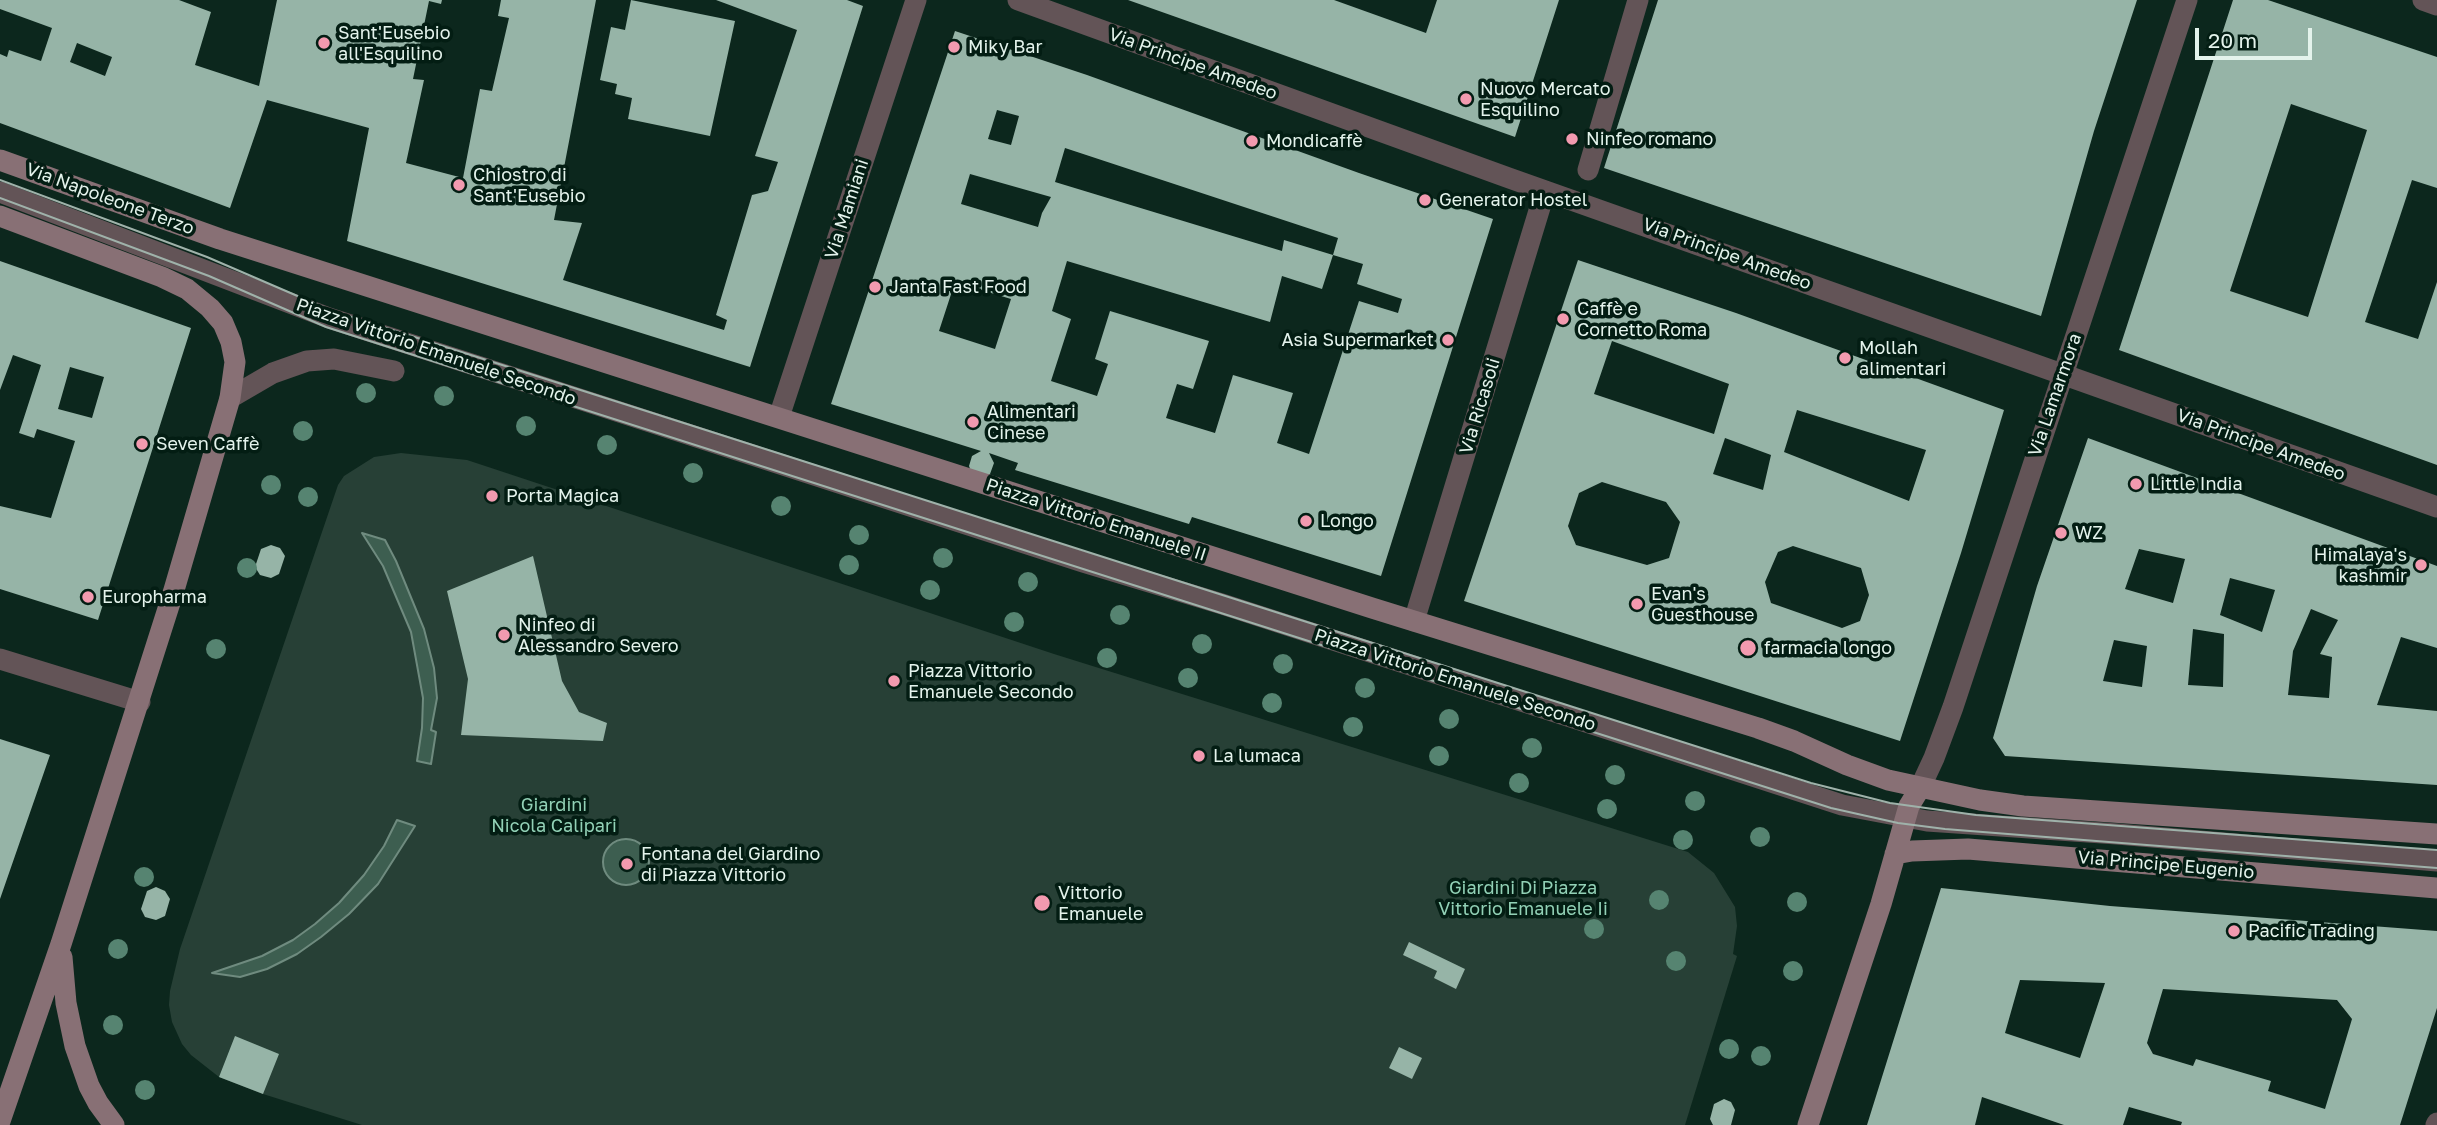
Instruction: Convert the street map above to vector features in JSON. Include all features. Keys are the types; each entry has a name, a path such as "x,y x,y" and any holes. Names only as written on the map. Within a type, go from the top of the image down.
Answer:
{"street":[{"name":"Via Mamiani","path":"779,417 916,0"},
{"name":"Via Principe Amedeo","path":"1018,0 1545,191 2437,507"},
{"path":"1588,170 1638,0"},
{"name":"Via Lamarmora","path":"1920,788 1953,707 2187,0"},
{"path":"2423,0 2437,5"},
{"name":"Via Napoleone Terzo","path":"0,160 220,239 779,417"},
{"name":"Via Ricasoli","path":"1413,621 1545,191"},
{"name":"Via Napoleone Terzo","path":"0,192 209,272"},
{"path":"0,216 187,289 218,316 231,342 235,373 230,398 140,702 0,1121"},
{"name":"Piazza Vittorio Emanuele Secondo","path":"209,272 354,327 1083,562 1222,604 1842,805 1906,818"},
{"path":"230,398 273,373 307,361 334,359 394,371"},
{"name":"Piazza Vittorio Emanuele II","path":"779,417 1413,621"},
{"path":"1413,621 1767,731 1867,773 1920,788 2023,806 2437,834"},
{"path":"0,659 140,702"},
{"path":"1808,1125 1881,904 1906,818 1920,788"},
{"name":"Via Principe Eugenio","path":"1906,818 2437,861"},
{"name":"Via Principe Eugenio","path":"1895,854 1968,849 2437,888"},
{"path":"61,944 66,1003 75,1046 89,1086 114,1125"}],"green space":[{"name":"Giardini Nicola Calipari","path":"401,453 467,460 1054,654 1688,852 1714,873 1735,907 1737,926 1733,954 1737,956 1685,1125 362,1125 263,1094 219,1077 191,1055 182,1044 172,1022 170,991 180,949 338,485 344,476 374,457"}],"shaded area":[{"path":"362,533 385,540 424,629 434,668 437,698 431,730 436,732 431,764 417,761 423,698 411,632 383,566"},
{"path":"397,820 415,826 378,884 349,914 297,954 267,969 240,977 212,973 262,956 293,940 315,924 339,903 364,875 384,846"},
{"path":"626,839 642,846 649,862 642,878 626,885 610,878 603,862 610,846"}],"building":[{"path":"0,0 179,0 211,12 195,65 259,86 277,0 442,0 441,4 429,1 413,79 424,80 406,163 463,178 480,89 492,91 509,18 498,16 501,0 596,0 554,220 582,223 563,280 724,330 727,320 716,315 752,195 768,191 778,162 755,156 797,30 716,0 847,0 863,6 750,367 347,241 369,128 267,100 230,208 0,123 0,54 7,57 9,50 41,61 52,28 0,9","holes":["77,43 112,57 105,76 70,62"]},
{"path":"631,0 735,21 710,136 628,119 632,98 615,94 617,84 600,80 611,27 625,30"},
{"name":"Nuovo Mercato Esquilino","path":"1128,0 1334,0 1426,33 1437,0 1559,0 1515,137"},
{"name":"Nuovo Mercato Esquilino","path":"1658,0 2137,0 2094,131 2041,316 1604,168"},
{"path":"2233,0 2268,0 2437,57 2437,188 2412,180 2365,322 2418,339 2437,282 2437,465 2119,350","holes":["2291,104 2367,130 2308,317 2230,291"]},
{"path":"955,31 1493,219 1381,576 1192,517 1189,524 1015,470 1018,463 989,453 994,463 990,474 983,477 972,474 969,466 972,456 981,451 831,404","holes":["997,110 1019,116 1011,145 988,139","1065,148 1338,238 1333,255 1284,240 1282,251 1055,182","970,174 1051,197 1038,227 961,204","1333,255 1363,264 1357,284 1402,299 1398,313 1359,301 1309,454 1277,443 1293,393 1233,375 1215,433 1166,418 1177,384 1193,389 1209,341 1110,311 1095,359 1108,364 1097,396 1051,381 1071,319 1052,311 1067,261 1270,322 1282,276 1322,289","955,282 1011,299 995,349 939,331"]},
{"path":"1578,260 1736,313 2004,410 1900,741 1464,601","holes":["1612,341 1729,384 1714,434 1594,394","1797,410 1926,450 1909,501 1784,452","1725,438 1771,455 1763,490 1713,474","1602,482 1666,502 1680,522 1669,558 1647,565 1576,545 1568,526 1579,493","1793,546 1861,568 1869,595 1860,621 1842,628 1771,603 1765,582 1778,552"]},
{"path":"0,261 191,328 98,620 0,589 0,506 51,518 75,441 37,429 34,438 19,433 41,365 13,355 0,390","holes":["70,367 104,377 92,418 58,409"]},
{"path":"2088,438 2437,566 2437,648 2401,637 2377,705 2437,711 2437,785 2005,756 1993,738 2037,586","holes":["2139,549 2185,559 2173,603 2125,589","2230,578 2275,590 2262,632 2220,615","2311,609 2338,620 2320,654 2332,657 2329,698 2288,695 2293,651","2193,629 2224,634 2223,687 2188,685","2114,640 2147,646 2142,687 2103,681"]},
{"path":"271,545 280,548 285,556 279,574 271,578 260,575 255,567 261,549"},
{"name":"Ninfeo di Alessandro Severo","path":"533,556 562,681 579,712 607,723 603,741 461,735 468,679 447,591"},
{"path":"0,739 50,755 0,899"},
{"path":"156,887 165,891 170,899 165,916 156,920 145,917 141,909 147,891"},
{"path":"1941,888 2110,906 2437,931 2437,1008 2400,1125 2181,1125 2182,1122 2129,1107 2123,1125 2064,1125 1982,1097 1975,1125 1867,1125","holes":["2020,980 2105,983 2080,1058 2005,1033","2163,989 2337,1000 2352,1019 2325,1109 2268,1091 2271,1081 2196,1059 2193,1066 2153,1054 2147,1043"]},
{"path":"1409,942 1465,969 1456,989 1434,978 1437,971 1403,955"},
{"path":"235,1036 279,1054 263,1094 219,1077"},
{"path":"1399,1047 1422,1058 1412,1079 1389,1068"},
{"path":"1724,1099 1731,1102 1735,1110 1731,1125 1713,1125 1710,1119 1714,1104"}],"tram line":[{"path":"0,180 207,257 330,310 1811,783 1890,803 1976,815 2437,850"},
{"path":"0,198 209,276 326,327 1831,808 1898,823 1945,829 2437,868"}],"place":[{"name":"Sant'Eusebio all'Esquilino","path":"324,43"},
{"name":"Miky Bar","path":"954,47"},
{"name":"Nuovo Mercato Esquilino","path":"1466,99"},
{"name":"Ninfeo romano","path":"1572,139"},
{"name":"Mondicaffè","path":"1252,141"},
{"name":"Chiostro di Sant'Eusebio","path":"459,185"},
{"name":"Generator Hostel","path":"1425,200"},
{"name":"Janta Fast Food","path":"875,287"},
{"name":"Caffè e Cornetto Roma","path":"1563,319"},
{"name":"Asia Supermarket","path":"1448,340"},
{"name":"Mollah alimentari","path":"1845,358"},
{"name":"Alimentari Cinese","path":"973,422"},
{"name":"Seven Caffè","path":"142,444"},
{"name":"Little India","path":"2136,484"},
{"name":"Porta Magica","path":"492,496"},
{"name":"Longo","path":"1306,521"},
{"name":"WZ","path":"2061,533"},
{"name":"Himalaya's kashmir","path":"2421,565"},
{"name":"Europharma","path":"88,597"},
{"name":"Evan's Guesthouse","path":"1637,604"},
{"name":"Ninfeo di Alessandro Severo","path":"504,635"},
{"name":"farmacia longo","path":"1748,648"},
{"name":"Piazza Vittorio Emanuele Secondo","path":"894,681"},
{"name":"La lumaca","path":"1199,756"},
{"name":"Fontana del Giardino di Piazza Vittorio","path":"627,864"},
{"name":"Vittorio Emanuele","path":"1042,903"},
{"name":"Pacific Trading","path":"2234,931"}],"park label":[{"name":"Giardini Di Piazza Vittorio Emanuele Ii","path":"1523,898"}]}
